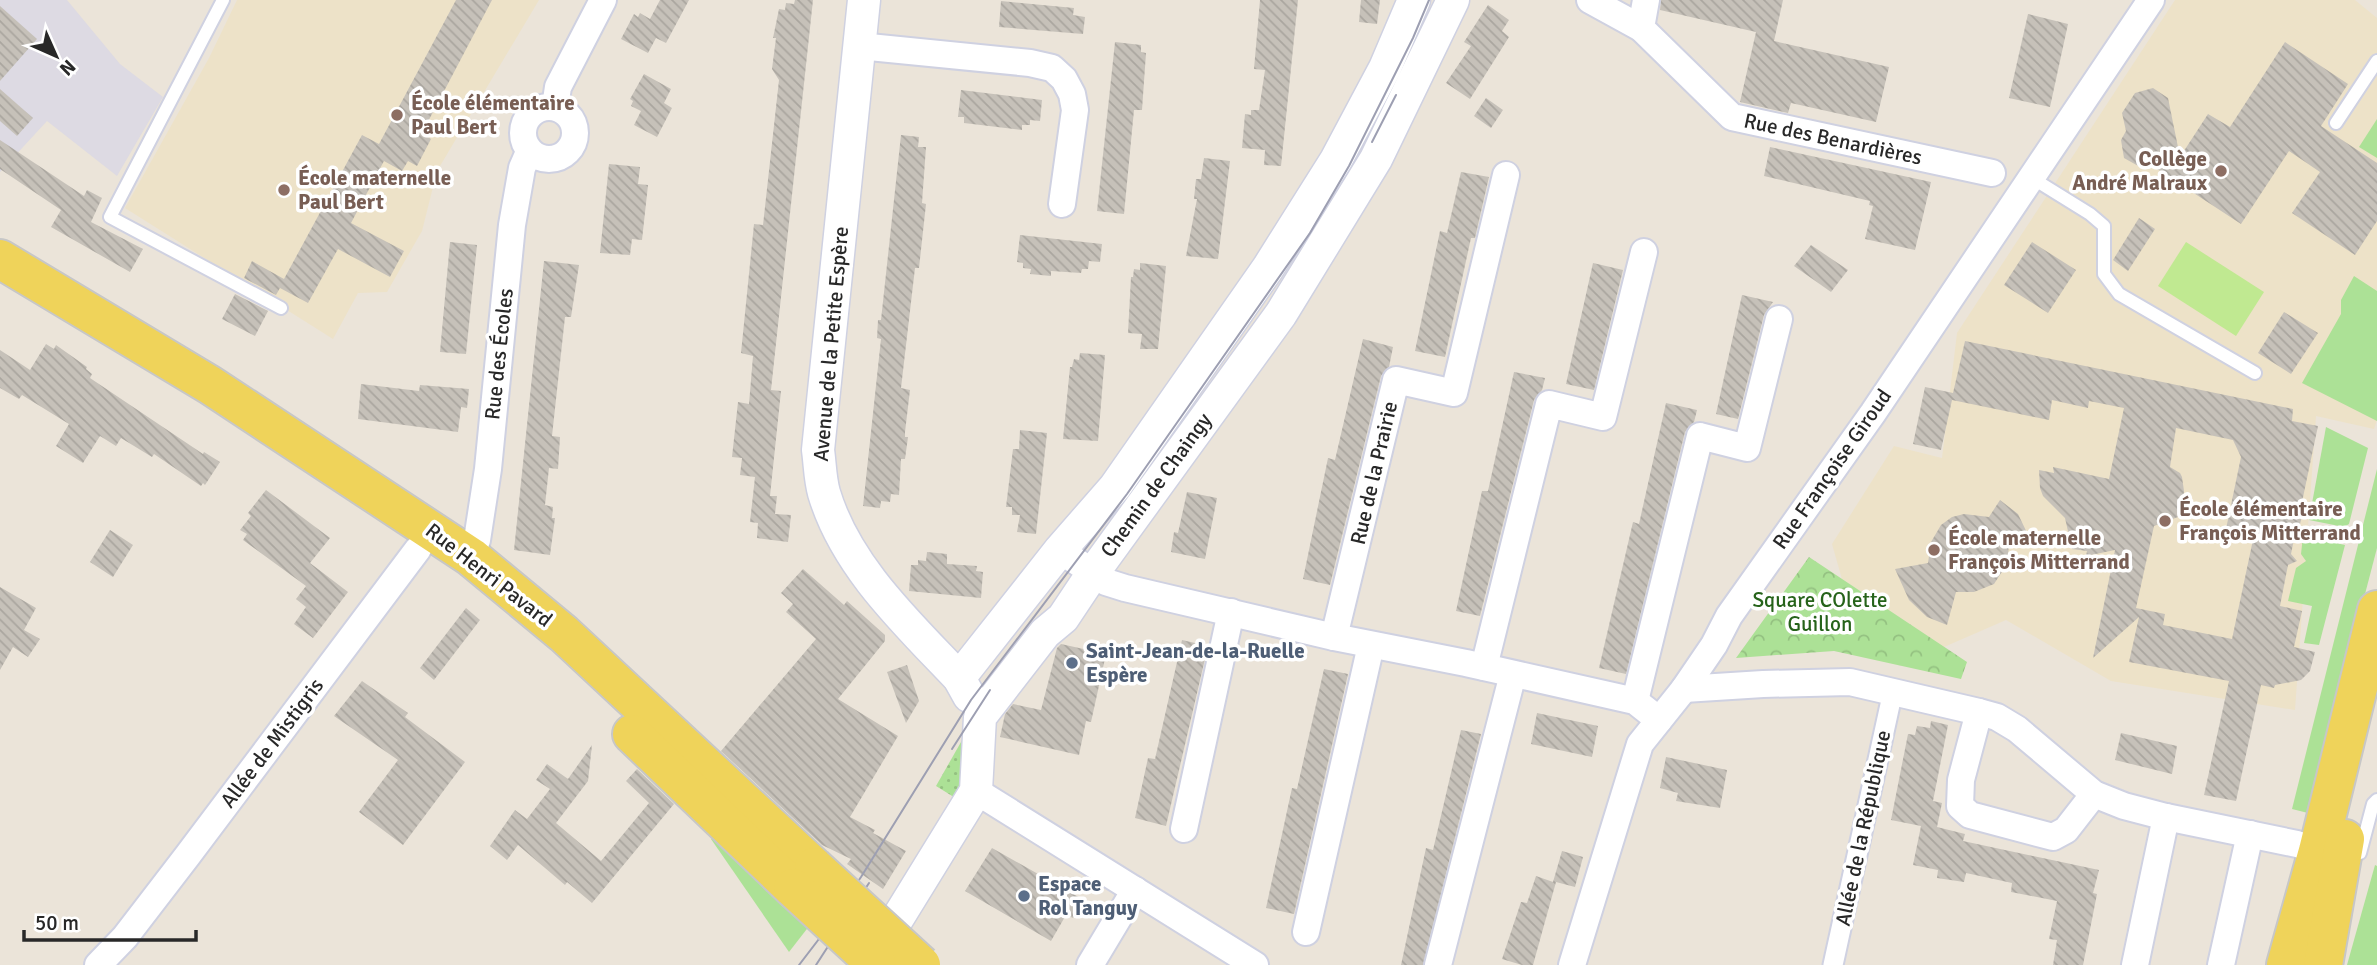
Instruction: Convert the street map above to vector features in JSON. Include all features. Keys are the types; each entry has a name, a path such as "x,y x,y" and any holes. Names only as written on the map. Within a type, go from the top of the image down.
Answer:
{"main road":[{"name":"Rue Henri Pavard","path":"0,259 210,385 471,557 564,634 804,877 877,965"},
{"name":"Rue Henri Pavard","path":"0,289 198,408 418,549 485,600 804,877 921,965"},
{"path":"2365,714 2377,610"},
{"path":"2323,965 2377,639"},
{"path":"2286,965 2341,864"}],"street":[{"path":"530,152 547,160 568,152 575,137 574,125 568,115 555,107 558,87 603,0"},
{"name":"Avenue de la Petite Espère","path":"864,0 818,450 823,490 833,520 867,574 959,678 980,717"},
{"name":"Chemin de Chaingy","path":"959,678 1060,550 1115,487 1268,268 1336,160 1385,68 1414,0"},
{"name":"Chemin de Chaingy","path":"980,717 1037,642 1063,618 1281,314 1376,159 1453,0"},
{"name":"Rue des Benardières","path":"1590,0 1641,28 1732,117 1992,173"},
{"path":"1641,28 1646,0"},
{"name":"Rue Françoise Giroud","path":"1572,965 1640,744 1684,690 1714,645 1729,616 1838,463 2151,0"},
{"path":"859,46 1030,63 1052,68 1064,79 1072,94 1075,110 1062,204"},
{"name":"Rue des Écoles","path":"471,557 477,540 488,469 512,225 522,169 530,152 523,142 522,131 525,121 533,111 555,107"},
{"name":"Rue de la Prairie","path":"1334,637 1396,380 1454,393 1506,175"},
{"path":"1484,667 1549,404 1603,417 1644,252"},
{"path":"1635,701 1700,436 1747,448 1779,318"},
{"name":"Allée de Mistigris","path":"125,937 418,549"},
{"path":"1060,550 1106,582 1125,588 1334,637 1635,701 1660,720"},
{"path":"1184,829 1231,612"},
{"path":"1306,932 1371,645"},
{"path":"1438,965 1513,674"},
{"path":"1684,690 1763,684 1850,682 1979,712 1997,717 2017,729 2094,794 2124,806 2166,817 2250,834 2341,864 2309,965"},
{"name":"Allée de la République","path":"1833,965 1893,691"},
{"path":"1979,712 1961,780 1960,806 1970,815 2053,837 2066,830 2094,794"},
{"path":"869,965 976,791 980,717"},
{"path":"976,791 1255,965"},
{"path":"2135,965 2166,817"},
{"path":"2221,965 2250,834"},
{"path":"1090,965 1135,890"},
{"path":"98,965 125,937"},
{"path":"111,965 125,937"}],"lane":[{"path":"223,0 110,217 281,308"},
{"path":"2336,123 2377,61"},
{"path":"2032,178 2090,214 2104,226 2104,274 2119,294 2255,373"},
{"path":"2341,864 2375,802"},
{"path":"2329,965 2341,864 2375,802"}],"shaded area":[{"path":"0,0 67,0 120,64 163,97 117,176 47,121 0,172"},
{"path":"237,0 539,0 437,171 422,231 387,292 358,293 333,339 125,208 209,58"},
{"path":"2175,0 2355,0 2377,18 2377,420 2374,429 2316,416 2295,710 2111,681 2006,620 1944,647 1842,579 1832,544 1894,446 1942,458 1957,333"}],"green space":[{"path":"2377,119 2377,158 2359,147"},
{"path":"2186,242 2264,292 2236,336 2158,286"},
{"path":"2354,276 2377,291 2377,421 2302,383 2341,314 2341,300"},
{"path":"2326,427 2368,448 2349,524 2344,527 2309,520"},
{"path":"2377,469 2377,548 2308,813 2292,809"},
{"path":"2303,536 2345,545 2319,645 2304,643 2312,606 2288,601 2296,568 2306,561 2301,554"},
{"name":"Square COlette Guillon","path":"1809,557 1967,662 1961,679 1834,651 1736,658"},
{"path":"965,735 963,782 957,799 936,786"},
{"path":"714,837 810,925 789,952 711,839"},
{"path":"2375,865 2377,965 2347,965"}],"building":[{"path":"456,0 492,0 422,133 431,139 417,166 408,161 402,171 384,161 351,223 404,251 390,277 338,249 308,303 280,288 276,295 244,278 252,261 284,279 362,135 379,144"},
{"path":"660,0 689,0 666,43 656,38 648,53 621,39 634,14 638,17 640,13 650,19"},
{"path":"795,0 813,0 771,390 781,391 770,496 777,496 775,514 791,515 788,542 757,538 758,523 750,522 755,477 740,475 742,458 732,457 738,402 749,404 753,356 741,353 754,224 763,225 779,80 772,69 776,38 773,38 779,9 785,10 786,3 794,4"},
{"path":"1260,0 1298,0 1281,166 1264,165 1265,150 1242,148 1245,114 1251,115 1251,110 1259,110 1265,70 1254,69"},
{"path":"1361,0 1380,0 1377,24 1359,22"},
{"path":"1661,0 1783,0 1774,41 1889,67 1876,122 1791,103 1788,113 1740,102 1756,32 1660,10"},
{"path":"1001,1 1074,8 1073,15 1085,17 1083,34 999,27"},
{"path":"1488,5 1509,20 1502,31 1509,37 1470,99 1446,83 1471,46 1464,42"},
{"path":"0,6 37,39 0,81"},
{"path":"2028,14 2068,24 2050,107 2009,98"},
{"path":"1115,42 1141,45 1141,52 1146,53 1142,110 1134,110 1124,214 1097,211"},
{"path":"2285,42 2348,84 2321,126 2377,163 2377,221 2355,255 2292,213 2320,172 2289,151 2241,224 2151,165 2140,167 2124,158 2121,140 2126,131 2122,113 2135,93 2153,88 2168,98 2180,157 2208,114 2230,127"},
{"path":"644,74 671,89 664,103 672,108 657,137 634,125 641,111 631,106 633,101 630,99"},
{"path":"0,89 33,118 17,136 0,121"},
{"path":"961,90 1042,100 1040,121 1030,120 1030,125 1022,125 1022,130 964,123 964,117 958,117"},
{"path":"1486,98 1503,110 1491,128 1474,116"},
{"path":"901,135 919,137 918,147 926,147 922,203 926,204 919,268 915,268 901,388 910,390 905,459 901,459 899,495 891,494 890,502 881,501 880,508 863,506 881,339 877,338 878,320 881,320"},
{"path":"0,140 84,196 87,190 102,198 91,222 143,249 130,272 51,227 61,210 0,169"},
{"path":"1770,147 1931,182 1915,250 1865,239 1873,206 1869,205 1870,201 1764,176"},
{"path":"1204,158 1230,161 1218,259 1186,256 1197,199 1194,199 1196,179 1201,179"},
{"path":"609,164 640,167 638,184 648,185 642,240 632,239 630,255 600,253"},
{"path":"1461,172 1489,177 1475,238 1471,238 1445,357 1415,351 1440,231 1447,233"},
{"path":"2139,218 2155,229 2128,271 2113,260"},
{"path":"1020,235 1102,244 1100,262 1089,261 1088,269 1082,269 1081,273 1051,271 1051,276 1030,274 1031,269 1023,268 1023,263 1017,262"},
{"path":"450,242 477,245 466,354 440,352"},
{"path":"2032,242 2076,270 2048,313 2004,285"},
{"path":"1811,245 1848,270 1831,292 1794,266"},
{"path":"544,261 579,265 571,317 565,317 552,436 560,437 558,469 549,468 545,505 553,507 552,518 555,518 550,555 514,550"},
{"path":"1140,263 1166,266 1158,349 1140,349 1142,334 1128,333 1131,277 1134,269 1140,270"},
{"path":"1593,263 1623,270 1594,390 1566,384"},
{"path":"235,294 268,311 255,336 222,319"},
{"path":"1742,295 1773,302 1764,315 1738,419 1716,414"},
{"path":"2284,312 2318,333 2291,374 2258,353"},
{"path":"1363,339 1393,347 1389,367 1381,376 1330,585 1303,579 1328,458 1335,460"},
{"path":"1965,341 2293,409 2292,421 2318,426 2302,502 2306,501 2300,524 2297,524 2291,554 2297,561 2288,565 2280,606 2302,611 2294,647 2315,652 2310,671 2301,680 2275,685 2274,688 2261,685 2236,801 2204,795 2229,681 2129,662 2139,617 2093,658 2115,550 2086,556 2087,551 2072,549 2065,518 2043,496 2040,488 2039,470 2054,473 2053,467 2109,479 2124,408 2089,401 2088,408 2052,400 2049,420 1952,400 1941,450 1913,444 1925,387 1953,393","holes":["2176,428 2233,440 2241,457 2226,529 2254,535 2232,639 2163,625 2165,614 2136,608 2154,526 2178,517 2183,506 2182,477 2170,467"]},
{"path":"46,344 54,349 56,345 87,367 92,374 90,378 203,454 204,452 220,462 205,485 203,483 201,486 154,454 152,457 121,438 116,446 100,436 83,463 56,446 69,424 22,395 19,399 0,388 0,350 30,370"},
{"path":"1080,353 1105,355 1098,441 1063,439 1070,367 1074,359 1079,360"},
{"path":"1514,372 1545,378 1542,390 1534,400 1480,616 1456,611 1482,491 1488,491"},
{"path":"361,384 419,391 420,385 469,389 467,408 461,407 458,432 358,419"},
{"path":"1666,403 1697,410 1694,422 1685,432 1626,674 1599,668 1633,522 1639,524"},
{"path":"1020,430 1047,433 1036,534 1017,532 1020,515 1012,515 1012,507 1006,507 1013,449 1019,449"},
{"path":"266,490 330,538 310,563 348,592 313,638 294,624 306,607 296,599 306,586 243,540 247,534 240,530 251,516 248,513"},
{"path":"1187,492 1217,498 1205,559 1171,552 1174,532 1178,533"},
{"path":"2000,500 2018,514 2030,539 2009,544 2007,564 1994,584 1974,592 1956,592 1947,625 1927,617 1909,600 1895,569 1928,563 1931,542 1941,525 1952,517 1964,514 1989,517"},
{"path":"110,530 133,545 113,577 90,562"},
{"path":"927,552 947,554 947,564 977,566 976,571 983,572 981,598 909,591 911,565 918,565 918,560 926,561"},
{"path":"803,569 844,605 847,601 885,635 885,641 838,699 898,736 850,817 906,851 883,889 847,864 851,859 822,845 721,751 816,639 786,612 793,604 781,593"},
{"path":"0,587 36,608 24,630 40,639 28,657 13,647 0,670"},
{"path":"466,608 480,620 434,680 420,668"},
{"path":"1182,640 1208,646 1166,826 1135,818 1148,758 1155,759"},
{"path":"1061,644 1106,654 1091,722 1086,721 1079,755 1000,737 1005,714 1013,704 1041,710 1057,648"},
{"path":"907,665 919,701 906,723 887,672"},
{"path":"1324,669 1348,674 1294,914 1266,908 1292,788 1297,789"},
{"path":"362,681 408,713 405,717 465,762 403,845 359,812 398,760 334,716"},
{"path":"1537,713 1598,726 1592,757 1531,744"},
{"path":"1931,721 1948,725 1933,801 1942,803 1937,827 1965,834 1963,841 2099,870 2083,965 2053,965 2057,940 2049,939 2057,901 2011,892 2012,883 1966,873 1964,882 1937,878 1938,870 1913,865 1921,826 1891,820 1908,734 1915,735 1917,726 1930,728"},
{"path":"1461,730 1481,734 1423,965 1401,965 1426,848 1433,850"},
{"path":"2121,733 2177,746 2172,774 2115,760"},
{"path":"592,745 588,781 556,823 601,861 649,803 626,781 637,769 674,804 592,903 567,882 565,885 518,845 507,860 490,846 515,810 527,819 550,789 536,780 547,764 568,779"},
{"path":"1666,757 1727,770 1720,808 1676,801 1678,793 1660,788"},
{"name":"Espace Rol Tanguy","path":"992,848 1084,900 1073,918 1066,915 1051,941 965,891"},
{"path":"1562,851 1583,857 1575,887 1556,882 1533,965 1502,959 1521,902 1527,903 1536,876 1553,882"}],"tram line":[{"path":"799,965 861,877 971,700 1127,494 1310,233 1349,166 1429,0"},
{"path":"1372,142 1396,95"},
{"path":"952,749 990,690"},
{"path":"816,965 869,883"}],"place":[{"name":"École élémentaire Paul Bert","path":"397,115"},
{"name":"Collège André Malraux","path":"2221,171"},
{"name":"École maternelle Paul Bert","path":"284,190"},
{"name":"École élémentaire François Mitterrand","path":"2165,521"},
{"name":"École maternelle François Mitterrand","path":"1934,550"},
{"name":"Saint-Jean-de-la-Ruelle Espère","path":"1072,663"},
{"name":"Espace Rol Tanguy","path":"1024,896"}]}
